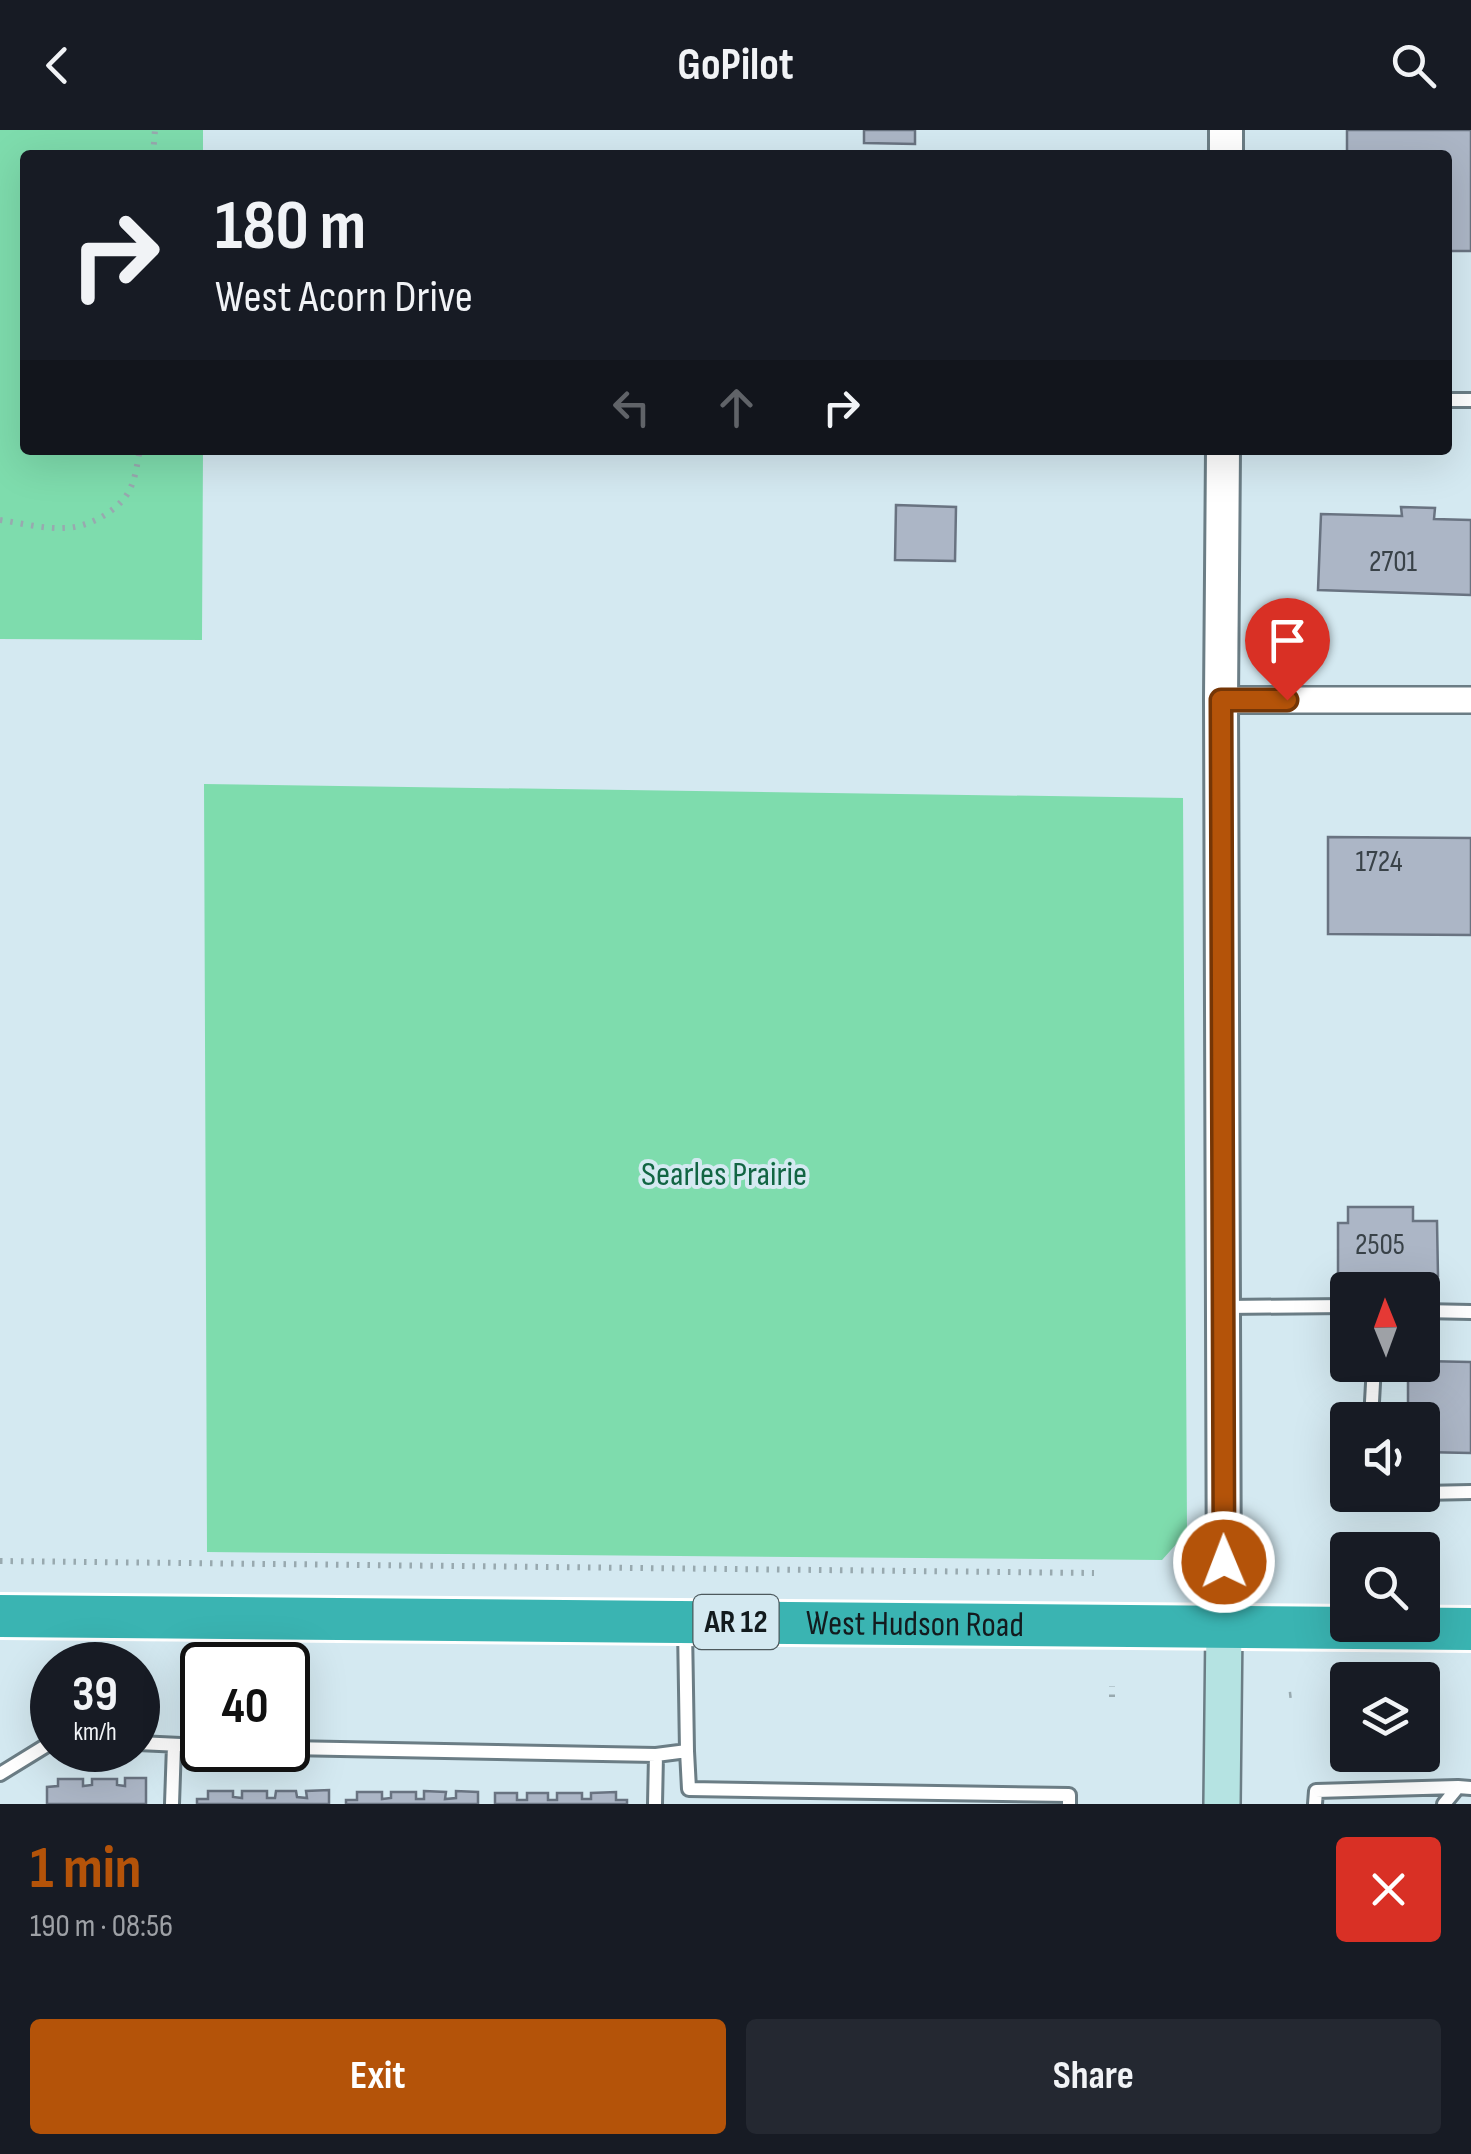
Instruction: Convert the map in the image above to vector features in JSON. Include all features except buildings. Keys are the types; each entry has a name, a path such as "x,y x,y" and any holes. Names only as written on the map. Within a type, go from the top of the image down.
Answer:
{"highway":[{"name":"West Hudson Road","path":"0,1616 1471,1629"}],"main road":[{"path":"1222,1804 1224,1626"}],"street":[{"path":"1223,455 1224,1626"},
{"path":"1221,700 1471,700"}],"lane":[{"path":"1222,1307 1330,1306"},
{"path":"1440,1311 1471,1312"},
{"path":"1440,1493 1471,1492"},
{"path":"684,1622 689,1789 772,1797 1068,1795 1068,1804"},
{"path":"160,1744 180,1745"},
{"path":"172,1804 174,1745"},
{"path":"310,1748 656,1755 687,1751"},
{"path":"655,1804 656,1755"},
{"path":"0,1774 30,1756"},
{"path":"1316,1804 1316,1792 1464,1788"},
{"path":"1444,1804 1464,1788"}],"path":[{"path":"0,520 59,529 96,520 126,496 139,455"},
{"path":"0,1561 1094,1573"},
{"path":"1112,1686 1112,1697"}],"green space":[{"path":"0,130 203,130 203,150 20,150 20,455 203,455 202,640 0,639"},
{"name":"Searles Prairie","path":"204,784 1183,798 1187,1532 1162,1560 207,1552"}],"route":[{"path":"1224,1562 1221,700 1287,700"}]}
